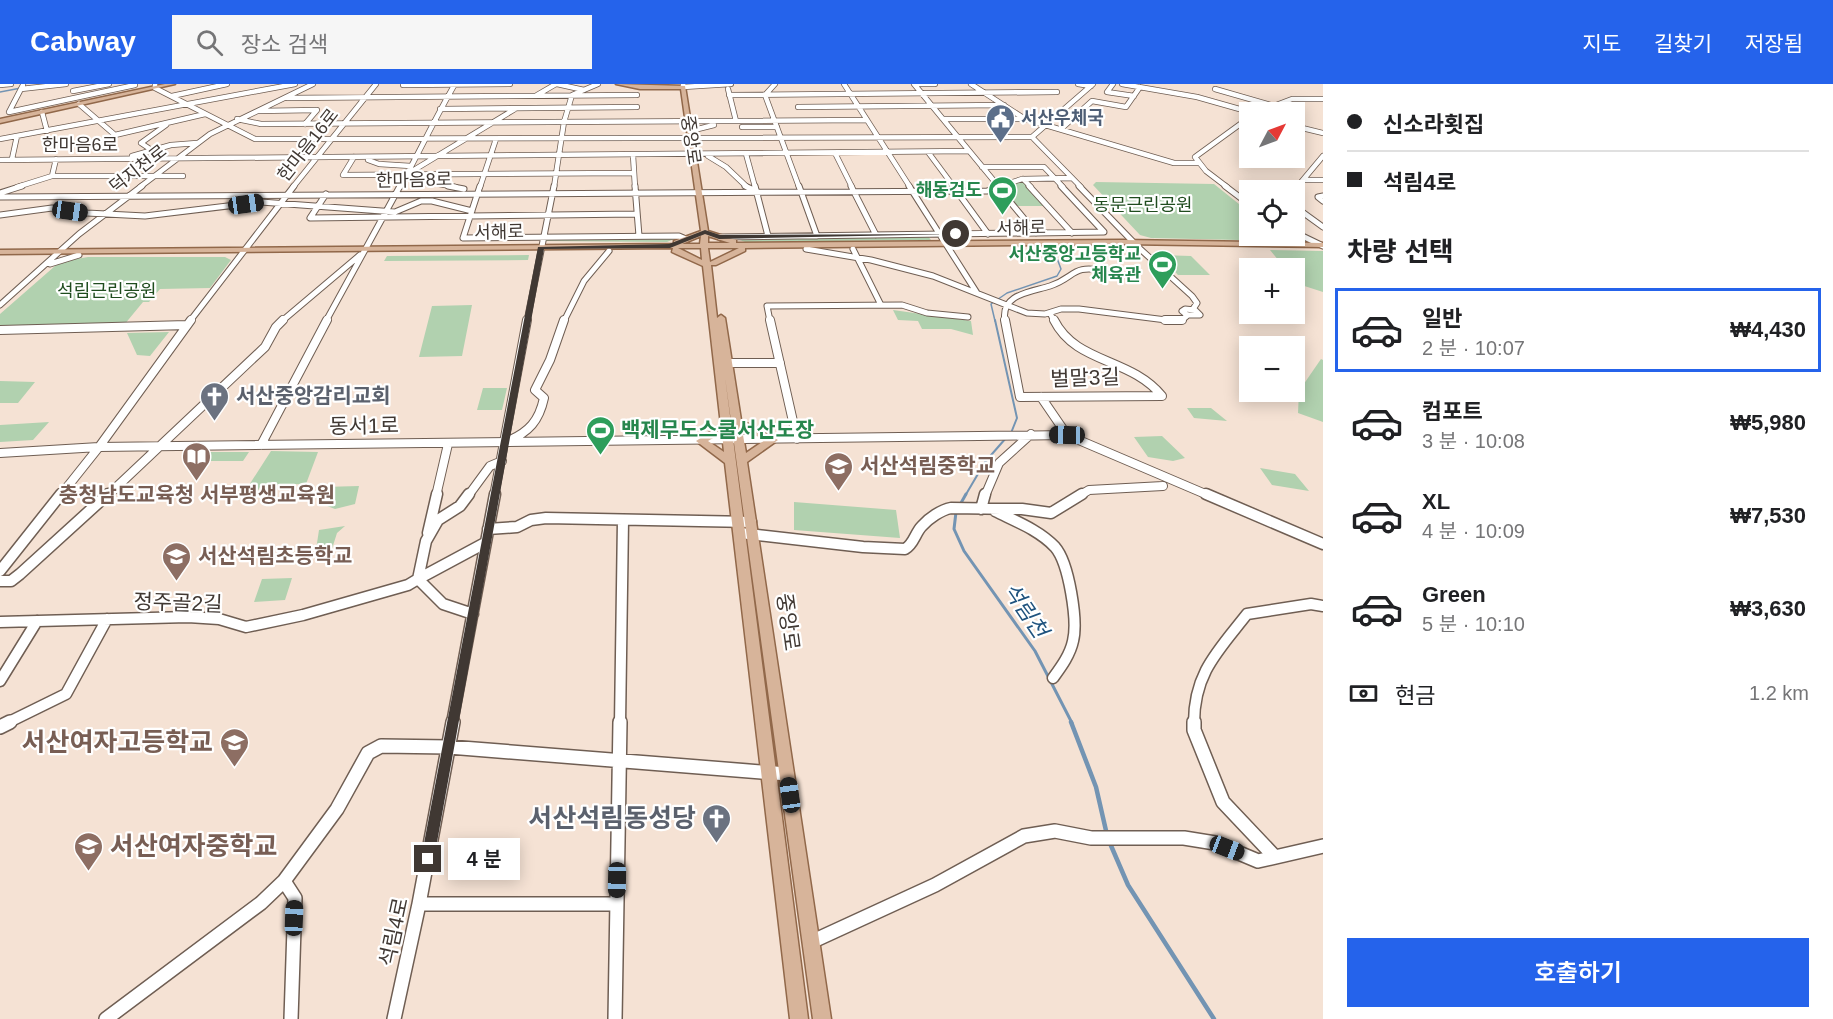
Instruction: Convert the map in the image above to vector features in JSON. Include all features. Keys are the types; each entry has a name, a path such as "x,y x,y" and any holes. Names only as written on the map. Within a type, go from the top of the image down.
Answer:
{"main road":[{"path":"1,121 171,84"},
{"path":"619,84 683,88"},
{"name":"중앙로","path":"683,88 708,248 745,527 787,774 822,1019"},
{"path":"673,248 686,239 705,232 741,247"},
{"name":"서해로","path":"0,254 741,247 1136,245 1323,247"},
{"name":"서해로","path":"741,247 853,249 947,246"},
{"path":"673,248 710,264 741,247"},
{"name":"서해로","path":"541,249 609,251 673,248"},
{"name":"서해로","path":"59,253 79,255 243,252"},
{"name":"중앙로","path":"710,264 728,363 731,424"},
{"path":"701,441 731,424 773,440"},
{"path":"701,441 736,461 773,440"},
{"name":"중앙로","path":"745,527 769,772 800,1019"}],"street":[{"path":"0,85 11,84"},
{"path":"66,84 22,86 9,112 135,85"},
{"path":"68,106 76,84"},
{"path":"73,92 110,84"},
{"path":"163,84 171,84"},
{"path":"272,84 279,88"},
{"path":"0,138 98,122 295,84"},
{"name":"덕지천로","path":"0,305 105,214 197,143 237,119 313,84"},
{"name":"한마음16로","path":"0,571 99,447 187,325 281,202 376,84"},
{"path":"403,84 438,97"},
{"path":"403,84 511,84"},
{"path":"440,123 511,84"},
{"path":"407,173 557,84 584,90"},
{"path":"572,96 598,84"},
{"path":"683,88 728,84 736,121"},
{"path":"765,95 775,84"},
{"path":"786,84 806,120"},
{"path":"844,84 977,293"},
{"path":"914,84 935,84"},
{"path":"914,84 1036,233"},
{"path":"971,84 1025,119"},
{"path":"1078,84 1092,85"},
{"path":"1113,84 1107,92 1134,96"},
{"path":"1122,84 1205,99 1239,109"},
{"path":"1205,99 1219,84"},
{"path":"172,96 224,85 246,94"},
{"path":"261,445 362,252 417,157 432,123 455,85"},
{"path":"637,85 637,122"},
{"path":"155,86 255,139 562,139 690,135 780,138 1032,137 1092,85"},
{"path":"41,105 49,86"},
{"path":"1054,86 1057,92 1072,102"},
{"path":"1062,128 1092,101 1126,107 1140,87"},
{"path":"1215,89 1261,102"},
{"path":"729,95 1057,92"},
{"path":"282,98 637,95"},
{"path":"765,95 817,236"},
{"name":"석림4로","path":"394,1019 449,747 542,238 553,192 564,122 572,96"},
{"path":"447,97 483,100"},
{"path":"1285,102 1292,99 1323,99"},
{"path":"79,104 115,135 206,114"},
{"path":"798,107 1004,105"},
{"path":"440,109 637,107"},
{"path":"256,111 317,110 305,124"},
{"path":"42,112 47,131"},
{"path":"237,119 261,124 867,120"},
{"path":"943,119 1025,119 1062,128 1174,163 1198,163"},
{"path":"150,149 141,143 168,123"},
{"path":"690,135 719,125 777,127"},
{"path":"1239,125 1196,155 1198,163 1239,196"},
{"path":"1305,129 1323,133"},
{"path":"12,159 17,136"},
{"path":"806,249 858,258 933,276 1004,305 1033,314 1050,313 1061,309 1079,309 1174,321 1182,320 1188,315 1183,310 1193,309 1197,303 1194,297 1136,245 1032,137"},
{"path":"496,139 463,238 679,236 686,239"},
{"path":"127,159 150,149 181,143 197,143"},
{"path":"928,152 988,234"},
{"name":"한마음6로","path":"0,160 969,152"},
{"path":"835,153 876,235"},
{"path":"746,154 768,236"},
{"path":"633,155 639,236"},
{"path":"706,155 726,167 746,187 755,191"},
{"path":"1304,180 1323,156"},
{"path":"354,157 343,175 634,173"},
{"path":"370,157 367,160 423,180 478,193"},
{"path":"52,176 56,159"},
{"path":"719,237 1104,231 1044,167 982,167"},
{"path":"0,195 52,176 183,176"},
{"name":"한마음8로","path":"0,195 957,191 999,188 1023,179 1072,178"},
{"path":"1023,179 1072,233"},
{"path":"1305,180 1323,180"},
{"path":"326,194 310,218 471,214 637,214"},
{"path":"1323,196 1318,197 1323,201"},
{"path":"0,215 52,208 145,216 195,212 261,202 386,212 404,209 421,201 432,201 471,214"},
{"path":"1305,214 1323,227"},
{"path":"1305,238 1323,247"},
{"path":"853,249 881,305"},
{"path":"504,443 521,436 538,421 544,398 535,390 550,360 564,320 584,281 609,251"},
{"path":"0,582 10,581 20,574 162,446 265,347 276,327 292,311 362,252"},
{"path":"43,268 79,255"},
{"path":"1041,397 1020,397 1004,305 1019,294 1066,279 1074,271 1090,268 1106,271"},
{"path":"797,439 767,306 905,305 927,313 968,317"},
{"name":"벌말3길","path":"1041,397 1162,396 1143,376 1092,354 1067,339 1050,313"},
{"path":"0,330 187,325"},
{"path":"0,340 11,330"},
{"path":"728,363 780,363"},
{"name":"벌말3길","path":"1041,397 1067,435"},
{"path":"981,509 989,482 999,463 1028,434"},
{"path":"1067,435 1323,544"},
{"name":"동서1로","path":"0,453 99,447 734,441 1067,435"},
{"path":"448,444 418,579 443,604 473,614"},
{"path":"426,541 438,520 460,506 490,466 502,461"},
{"path":"488,529 517,527 531,520 546,518 623,519 745,527 904,549 910,546 922,526 943,510 951,508 964,510 1022,509 1051,513 1089,490 1163,486"},
{"path":"993,509 1045,538 1056,548 1063,559 1077,626 1070,656 1053,678"},
{"path":"615,1019 623,519"},
{"name":"정주골2길","path":"0,622 188,617 219,619 246,627 303,615 408,585 485,543"},
{"path":"1275,857 1223,802 1194,730 1194,708 1200,679 1214,656 1247,614 1311,604 1323,606"},
{"path":"0,728 66,694 107,619"},
{"path":"0,681 37,621"},
{"path":"106,1019 261,903 284,881 337,809 368,753 381,746 449,747 787,774"},
{"path":"811,942 935,885 1024,836 1055,831 1091,838 1184,838 1215,843 1258,861 1323,846"},
{"path":"284,881 295,898 291,1019"},
{"path":"419,904 616,904"}],"green space":[{"path":"1022,181 1045,206 1015,206 1001,189"},
{"name":"동문근린공원","path":"1096,182 1214,184 1239,204 1239,240 1151,238 1140,235 1093,185"},
{"path":"927,235 931,240 745,242 732,237"},
{"path":"674,239 667,242 545,241 545,240"},
{"path":"1270,250 1323,251 1323,292 1305,286 1305,258 1277,258"},
{"path":"529,255 528,260 384,261 387,256"},
{"path":"1160,255 1191,256 1210,275 1178,275"},
{"name":"석림근린공원","path":"88,257 225,257 231,260 210,288 160,289 149,302 143,302 124,325 0,327 0,314 55,266 64,261"},
{"path":"472,305 462,356 419,357 432,306"},
{"path":"893,310 971,321 973,335 951,329 922,329 918,321 898,320"},
{"path":"169,332 150,356 137,355 127,333"},
{"path":"1321,359 1323,360 1323,422 1298,413 1298,402 1305,402 1305,382"},
{"path":"0,381 35,382 18,403 0,403"},
{"path":"483,388 507,388 502,410 477,410"},
{"path":"1187,408 1211,408 1227,421 1194,418"},
{"path":"49,422 33,440 0,442 0,425"},
{"path":"1162,436 1185,458 1173,461 1148,457 1134,437"},
{"path":"271,451 318,452 306,484 261,485 255,496 242,496"},
{"path":"196,452 249,452 243,461 203,461 206,456 193,456"},
{"path":"1260,468 1295,474 1309,491 1272,485"},
{"path":"359,486 355,504 335,509 322,504 323,487"},
{"path":"794,502 896,510 900,538 794,530"},
{"path":"345,526 337,533 330,555 315,556 319,530"},
{"path":"292,578 285,600 254,602 262,579"}],"waterway":[{"path":"0,92 21,88"},
{"name":"석림천","path":"995,321 991,304 1007,293 1057,276 1061,269 1055,253"},
{"name":"석림천","path":"995,320 1017,418 1011,433"},
{"name":"석림천","path":"965,496 985,462 1006,438"},
{"name":"석림천","path":"966,494 956,512 954,529 964,551 1035,651 1072,723"},
{"name":"석림천","path":"1071,722 1096,787 1107,835"},
{"name":"석림천","path":"1109,841 1128,885 1214,1019"}],"place":[{"name":"서산우체국","path":"1000,144"},
{"name":"해동검도","path":"1003,216"},
{"name":"서산중앙고등학교 체육관","path":"1162,290"},
{"name":"서산중앙감리교회","path":"215,422"},
{"name":"백제무도스쿨서산도장","path":"600,456"},
{"name":"충청남도교육청 서부평생교육원","path":"197,482"},
{"name":"서산석림중학교","path":"839,492"},
{"name":"서산석림초등학교","path":"177,582"},
{"name":"서산여자고등학교","path":"234,768"},
{"name":"서산석림동성당","path":"717,844"},
{"name":"서산여자중학교","path":"89,872"}],"route":[{"path":"428,859 541,247 670,246 703,232 719,237 956,234"}]}
